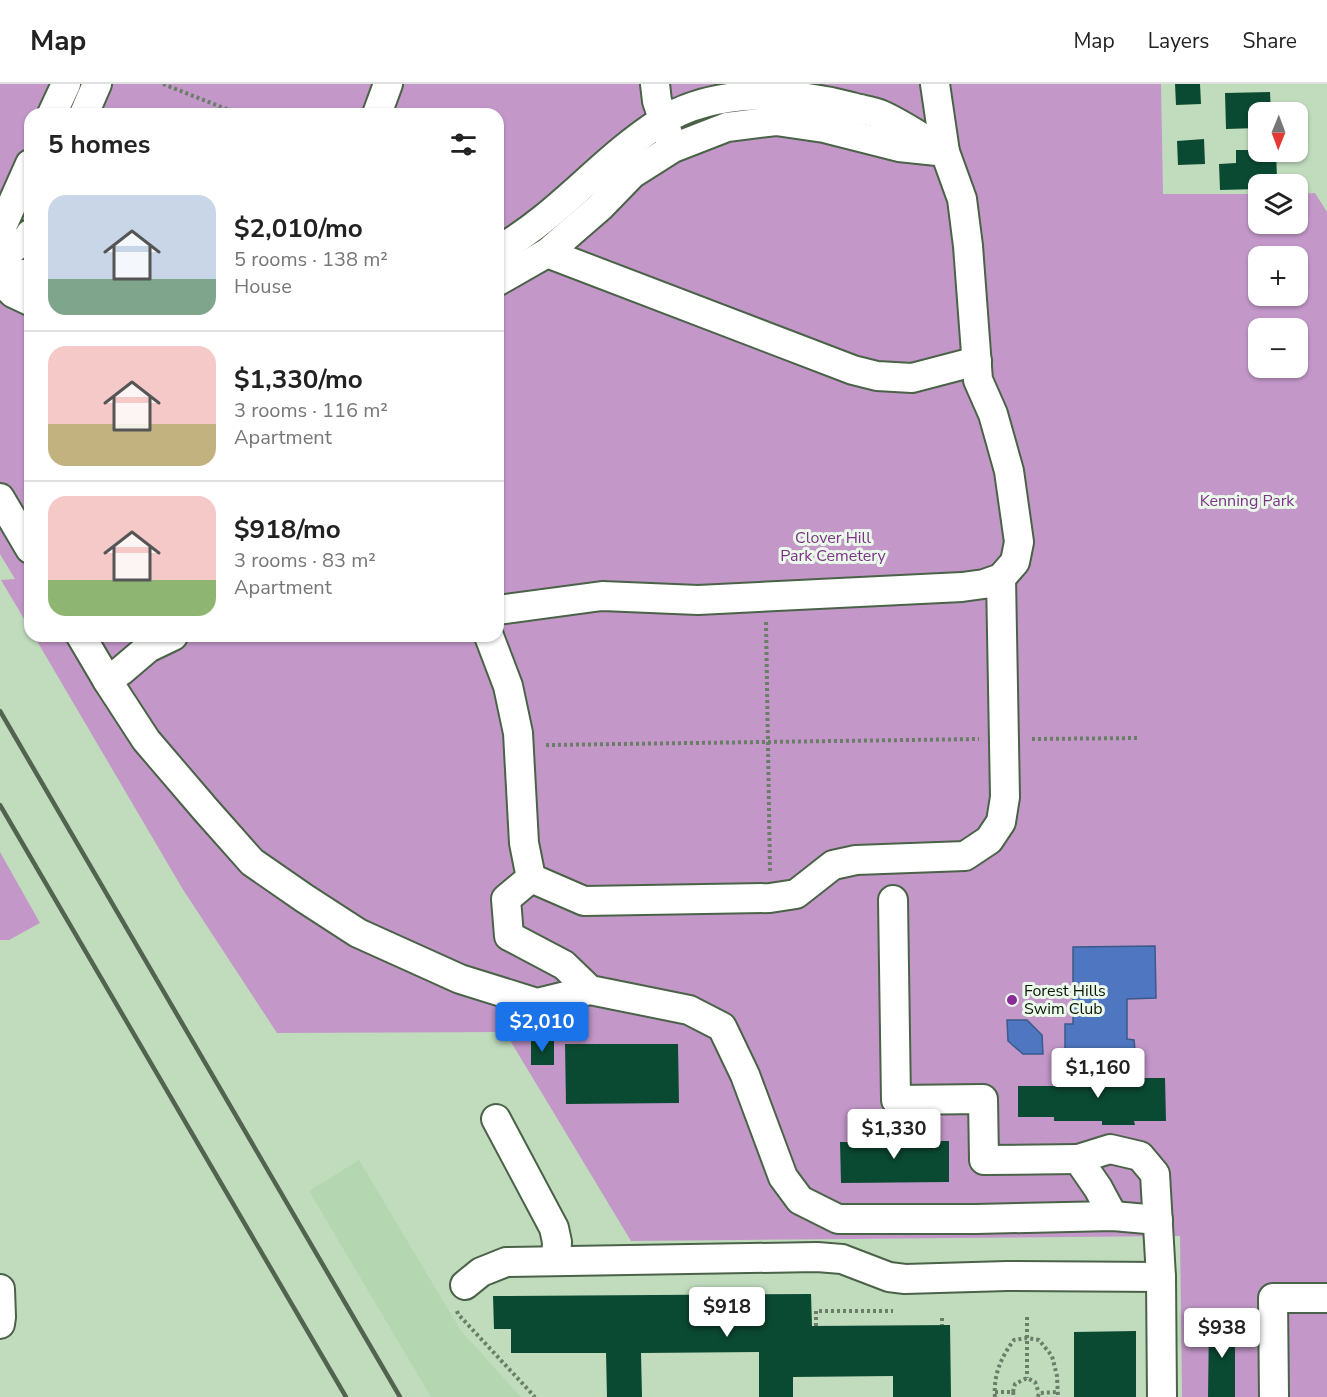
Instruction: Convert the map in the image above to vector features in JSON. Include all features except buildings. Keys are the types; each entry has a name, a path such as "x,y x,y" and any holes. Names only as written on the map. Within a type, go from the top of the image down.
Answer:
{"street":[{"path":"55,108 66,84"},
{"path":"87,108 97,84"},
{"path":"379,108 388,84"},
{"path":"655,84 657,101 673,148"},
{"path":"504,609 602,596 698,600 962,587 984,584 1001,578 1015,562 1019,542 1009,471 993,414 978,380 968,246 962,200 945,152 935,84"},
{"path":"945,152 954,84"},
{"path":"504,247 517,240 555,210 625,149 663,120 722,98 777,95 828,101 880,115 945,152"},
{"path":"504,278 547,253 600,207 632,174 673,148 727,127 776,121 824,128 899,147 945,152"},
{"path":"0,231 24,177"},
{"path":"0,257 24,241"},
{"path":"547,253 853,370 877,376 912,378 977,361"},
{"path":"0,269 24,275"},
{"path":"0,280 13,293 24,298"},
{"path":"0,498 24,539"},
{"path":"531,878 584,901 770,898 796,894 833,865 856,860 965,856 989,840 1001,822 1005,797 1001,578"},
{"path":"84,642 146,740 252,862 358,933 460,979 537,1003 590,990 689,1010 722,1027 745,1075 783,1176 800,1200 838,1219 1113,1216 1158,1220"},
{"path":"107,681 148,648 160,642"},
{"path":"491,642 508,686 518,733 524,843 531,878"},
{"path":"531,878 506,898 509,936 564,965 590,990"},
{"path":"892,900 896,1100 982,1099 984,1161 1078,1159 1110,1149 1140,1156 1155,1174 1161,1277 1162,1397"},
{"path":"496,1119 554,1228 557,1242 556,1261"},
{"path":"1078,1159 1098,1188 1113,1216"},
{"path":"465,1285 481,1272 506,1262 817,1257 842,1259 904,1279 1007,1276 1161,1277"},
{"path":"0,1289 0,1324"},
{"path":"1274,1397 1273,1298 1327,1298"}],"path":[{"path":"163,84 224,108"},
{"path":"765,597 770,898"},
{"path":"519,746 1139,738"},
{"path":"465,1285 458,1292 456,1299 458,1314 535,1397"},
{"path":"816,1326 816,1311 893,1311"},
{"path":"1027,1317 1027,1378"},
{"path":"942,1318 942,1325"},
{"path":"1028,1338 1039,1340 1052,1356 1057,1376 1058,1395 1038,1395 1035,1382 1027,1378 1015,1384 1013,1395 995,1395 998,1367 1014,1340 1028,1338"}],"shaded area":[{"path":"359,1160 461,1331 521,1397 431,1397 309,1191"}],"green space":[{"name":"Clover Hill Park Cemetery","path":"0,84 1161,84 1163,194 1248,194 1248,234 1308,234 1308,193 1315,193 1327,212 1327,1397 1182,1397 1180,1236 631,1241 505,1032 277,1033 182,888 38,642 504,642 504,108 24,108 24,619 1,580 15,579 0,554"},
{"path":"0,852 40,923 9,940 0,940"}],"water":[{"path":"1155,946 1156,998 1127,999 1127,1039 1134,1040 1135,1050 1065,1051 1065,1024 1073,1024 1073,947"},
{"path":"1007,1020 1027,1020 1042,1035 1043,1054 1023,1054 1008,1041"}],"railway":[{"path":"0,711 400,1397"},
{"path":"0,805 346,1397"}],"place":[{"name":"Forest Hills Swim Club","path":"1012,1000"}],"park label":[{"name":"Kenning Park","path":"1247,501"}]}
